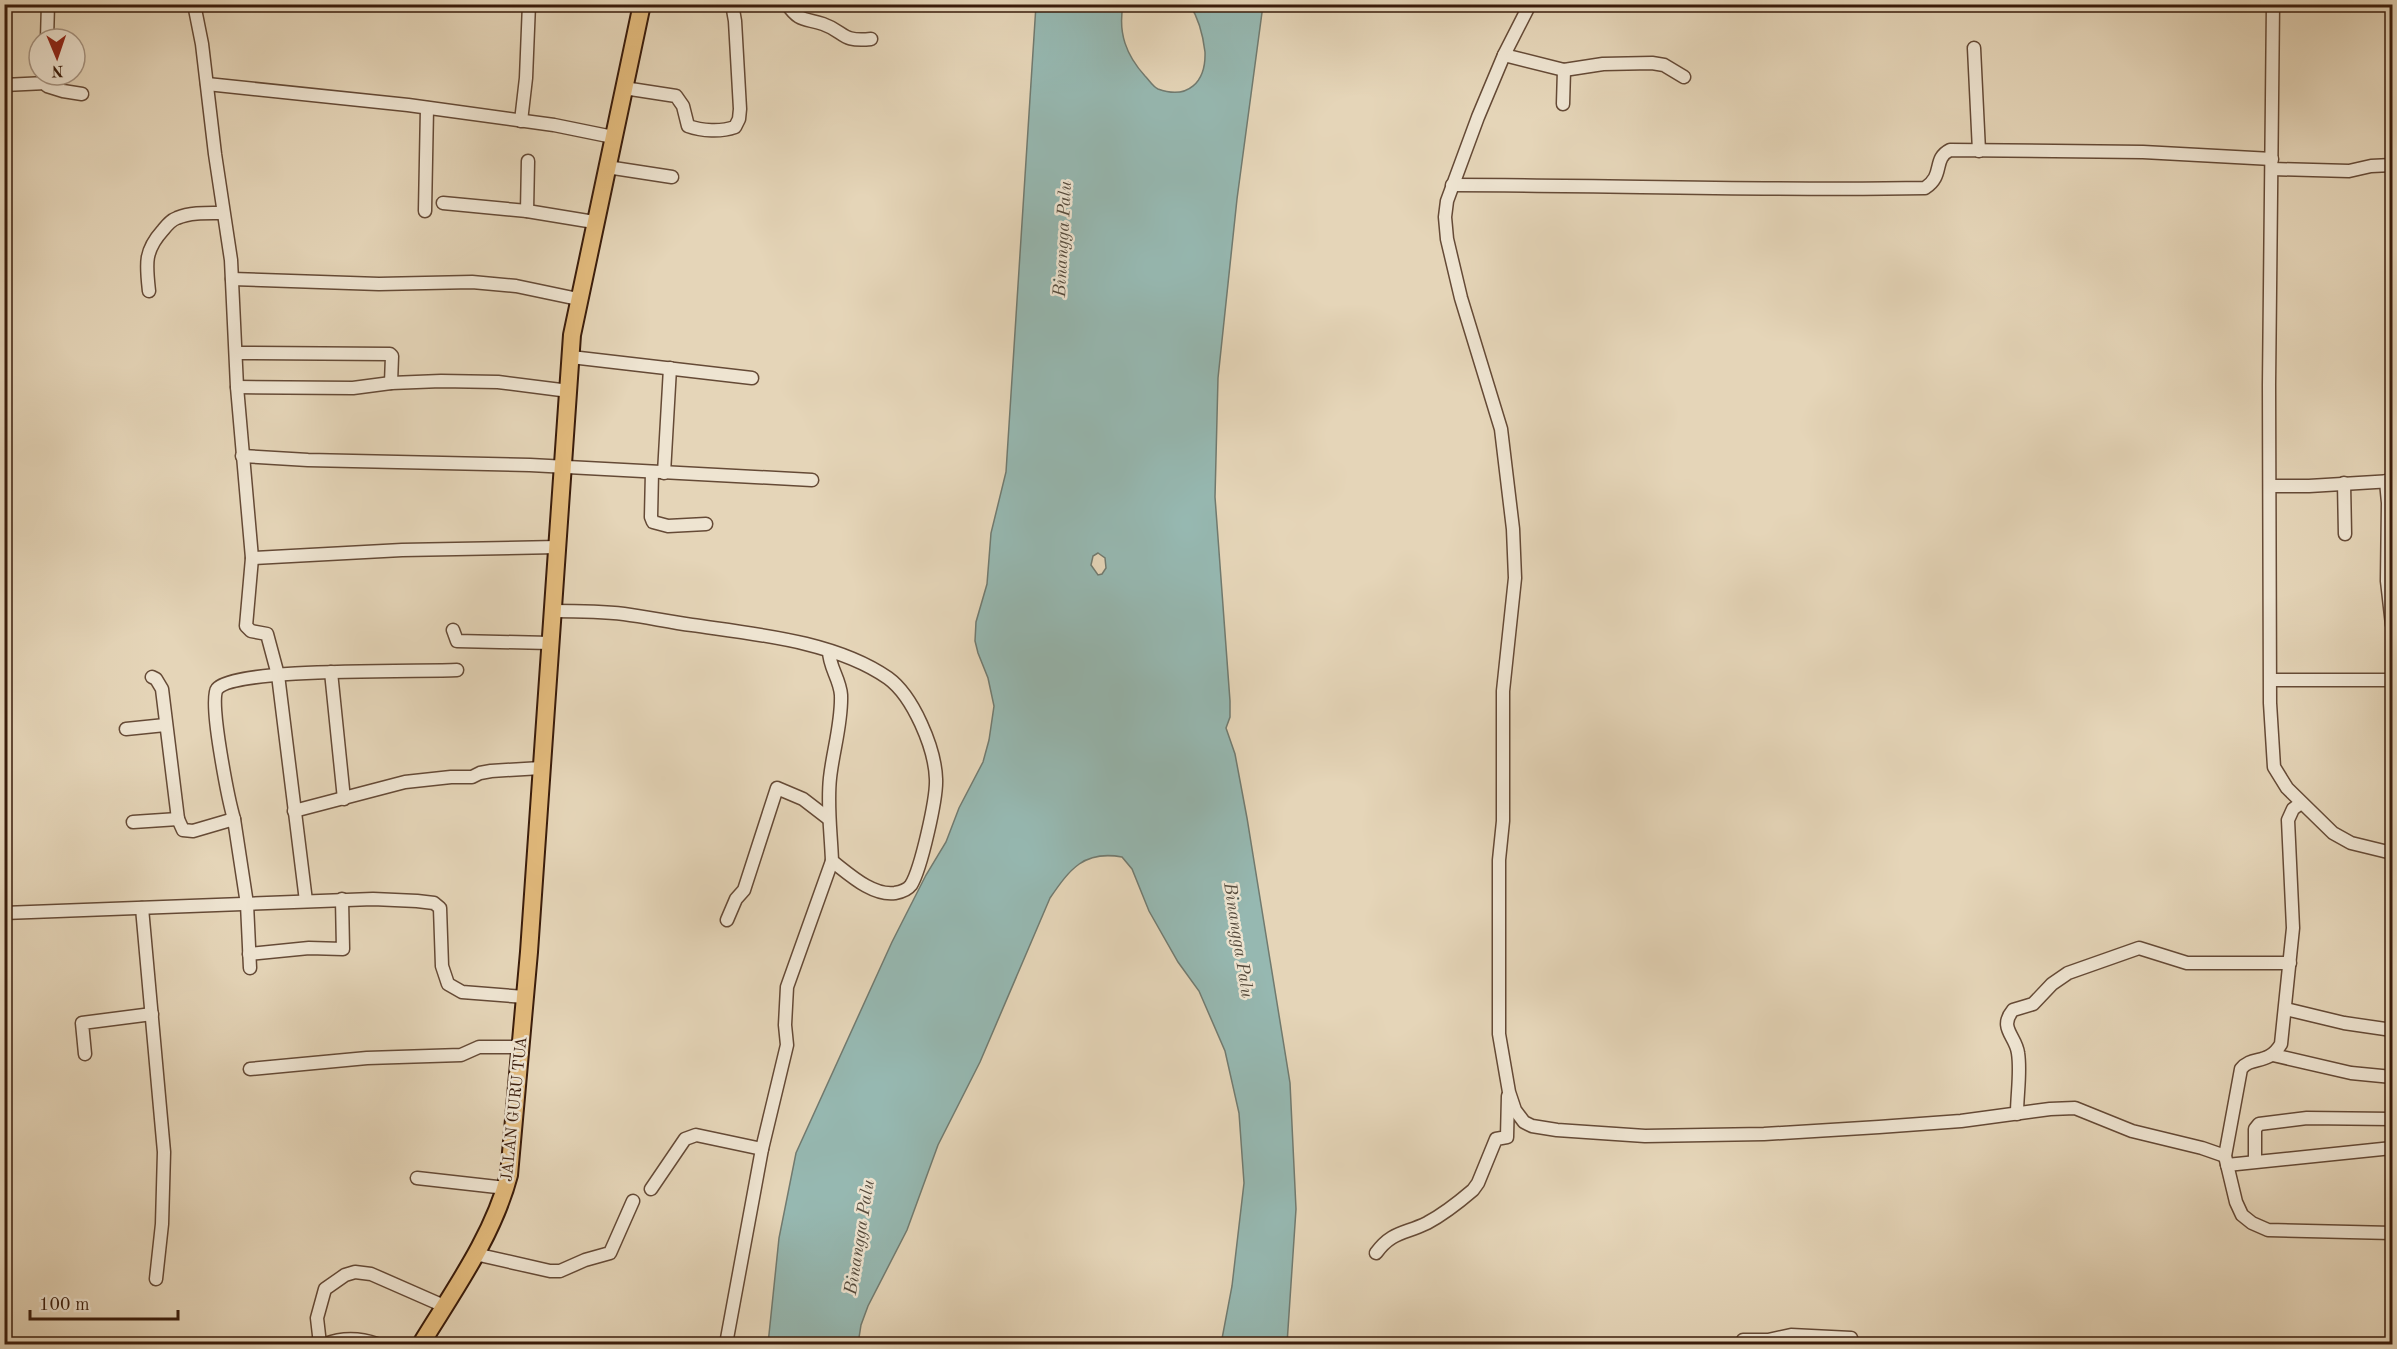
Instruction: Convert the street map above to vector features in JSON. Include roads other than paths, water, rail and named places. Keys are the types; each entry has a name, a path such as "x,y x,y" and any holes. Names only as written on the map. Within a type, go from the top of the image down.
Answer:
{"main road":[{"name":"JALAN GURU TUA","path":"421,1344 476,1254 500,1204 509,1175 525,997 571,357 578,299 642,4"}],"street":[{"path":"47,27 48,4"},
{"path":"194,4 202,44 229,240 237,353 237,387 252,558 246,626 251,631 267,634 278,675 306,901"},
{"path":"521,121 526,78 529,4"},
{"path":"624,88 676,96 683,106 686,122 694,128 711,130 735,127 740,109 732,4"},
{"path":"787,4 798,18 822,23 848,38 871,39"},
{"path":"1530,4 1504,54 1447,201 1447,239 1461,298 1501,429 1513,529 1515,578 1503,691 1503,821 1499,860 1499,1034 1509,1092 1515,1110 1524,1122 1532,1126 1557,1130 1645,1136 1764,1134 1960,1121 2075,1108 2132,1131 2202,1148 2226,1160 2255,1161 2392,1148"},
{"path":"2273,4 2269,385 2271,714 2274,767 2281,780 2301,803 2333,834 2351,843 2392,853"},
{"path":"1974,48 1979,151"},
{"path":"1504,54 1564,70 1603,64 1652,63 1664,65 1684,77"},
{"path":"1563,104 1564,70"},
{"path":"4,85 27,82"},
{"path":"207,84 427,108 614,137"},
{"path":"50,87 82,94"},
{"path":"425,211 427,108"},
{"path":"1452,185 1582,185 1797,190 1925,188 1934,182 1944,153 1950,150 2143,152 2349,171 2371,166 2392,165"},
{"path":"527,211 528,161"},
{"path":"607,167 672,177"},
{"path":"443,203 527,211 594,222"},
{"path":"149,291 146,269 148,252 166,226 175,219 187,215 224,213"},
{"path":"232,279 379,284 472,282 516,286 578,299"},
{"path":"237,353 390,354 392,356 391,383"},
{"path":"571,357 752,378"},
{"path":"670,368 651,517 653,522 668,526 706,524"},
{"path":"237,387 353,388 391,383 441,381 498,382 569,391"},
{"path":"243,456 308,460 486,464 812,480"},
{"path":"2271,486 2389,481 2386,573 2392,625"},
{"path":"2344,483 2345,534"},
{"path":"252,558 402,549 557,547"},
{"path":"551,611 624,614 759,634 829,651 889,679 902,691 917,716 930,745 936,778 934,802 926,836 909,887 894,893 862,884 832,861"},
{"path":"453,630 455,640 460,642 550,643"},
{"path":"726,1344 762,1149 787,1045 785,1025 787,987 832,861 829,819 830,779 839,730 841,696 837,675 829,659 829,651"},
{"path":"250,968 247,904 215,706 218,688 238,680 278,675 457,670"},
{"path":"332,672 345,799"},
{"path":"152,677 162,689 167,771 178,819 183,830 188,831 234,819"},
{"path":"2271,680 2392,680"},
{"path":"126,729 165,725"},
{"path":"294,811 405,782 472,777 490,771 541,768"},
{"path":"727,920 736,899 744,890 777,788 803,799 829,819"},
{"path":"2273,1055 2281,1044 2290,963 2293,912 2288,820 2292,809 2301,803"},
{"path":"133,822 178,819"},
{"path":"4,913 342,899 434,903 440,908 442,966 448,984 462,992 525,997"},
{"path":"249,954 309,948 343,949 342,899"},
{"path":"142,908 165,1175 156,1280"},
{"path":"2017,1114 2019,1054 2007,1030 2008,1016 2013,1010 2033,1004 2052,984 2068,974 2139,948 2187,963 2290,963"},
{"path":"2286,1009 2344,1023 2392,1030"},
{"path":"85,1054 82,1023 152,1014"},
{"path":"4,1017 4,1031"},
{"path":"250,1068 367,1058 461,1055 479,1047 520,1047"},
{"path":"2392,1077 2351,1073 2273,1055 2247,1064 2241,1069 2226,1160 2236,1202 2242,1215 2259,1227 2290,1232 2392,1233"},
{"path":"1376,1253 1386,1240 1426,1223 1457,1204 1473,1190 1496,1139 1507,1137 1509,1092"},
{"path":"2255,1161 2255,1129 2259,1124 2307,1118 2392,1119"},
{"path":"651,1189 685,1139 691,1136 696,1135 762,1149"},
{"path":"417,1178 506,1188"},
{"path":"476,1254 550,1271 565,1270 585,1260 610,1253 633,1201"},
{"path":"377,1344 365,1340 340,1340 323,1344 317,1318 325,1289 355,1272 371,1274 444,1306"},
{"path":"1743,1340 1771,1342 1791,1335 1851,1338 1853,1344"}],"water":[{"name":"Binangga Palu","path":"1036,5 1123,5 1122,25 1125,43 1138,68 1156,88 1178,92 1193,86 1202,72 1204,63 1202,33 1190,5 1263,5 1237,199 1218,378 1215,497 1230,701 1230,717 1226,728 1235,754 1247,818 1290,1083 1296,1209 1287,1344 1221,1344 1232,1286 1244,1183 1239,1113 1225,1051 1199,991 1178,962 1149,911 1132,869 1122,857 1098,856 1088,859 1072,870 1050,898 980,1062 938,1145 907,1230 868,1306 861,1325 858,1344 768,1344 779,1238 796,1153 892,942 926,875 946,842 959,808 983,762 994,706 988,678 975,641 976,622 987,584 991,533 1006,472","holes":["1098,553 1105,558 1106,568 1102,574 1098,575 1091,565 1093,556"]}]}
